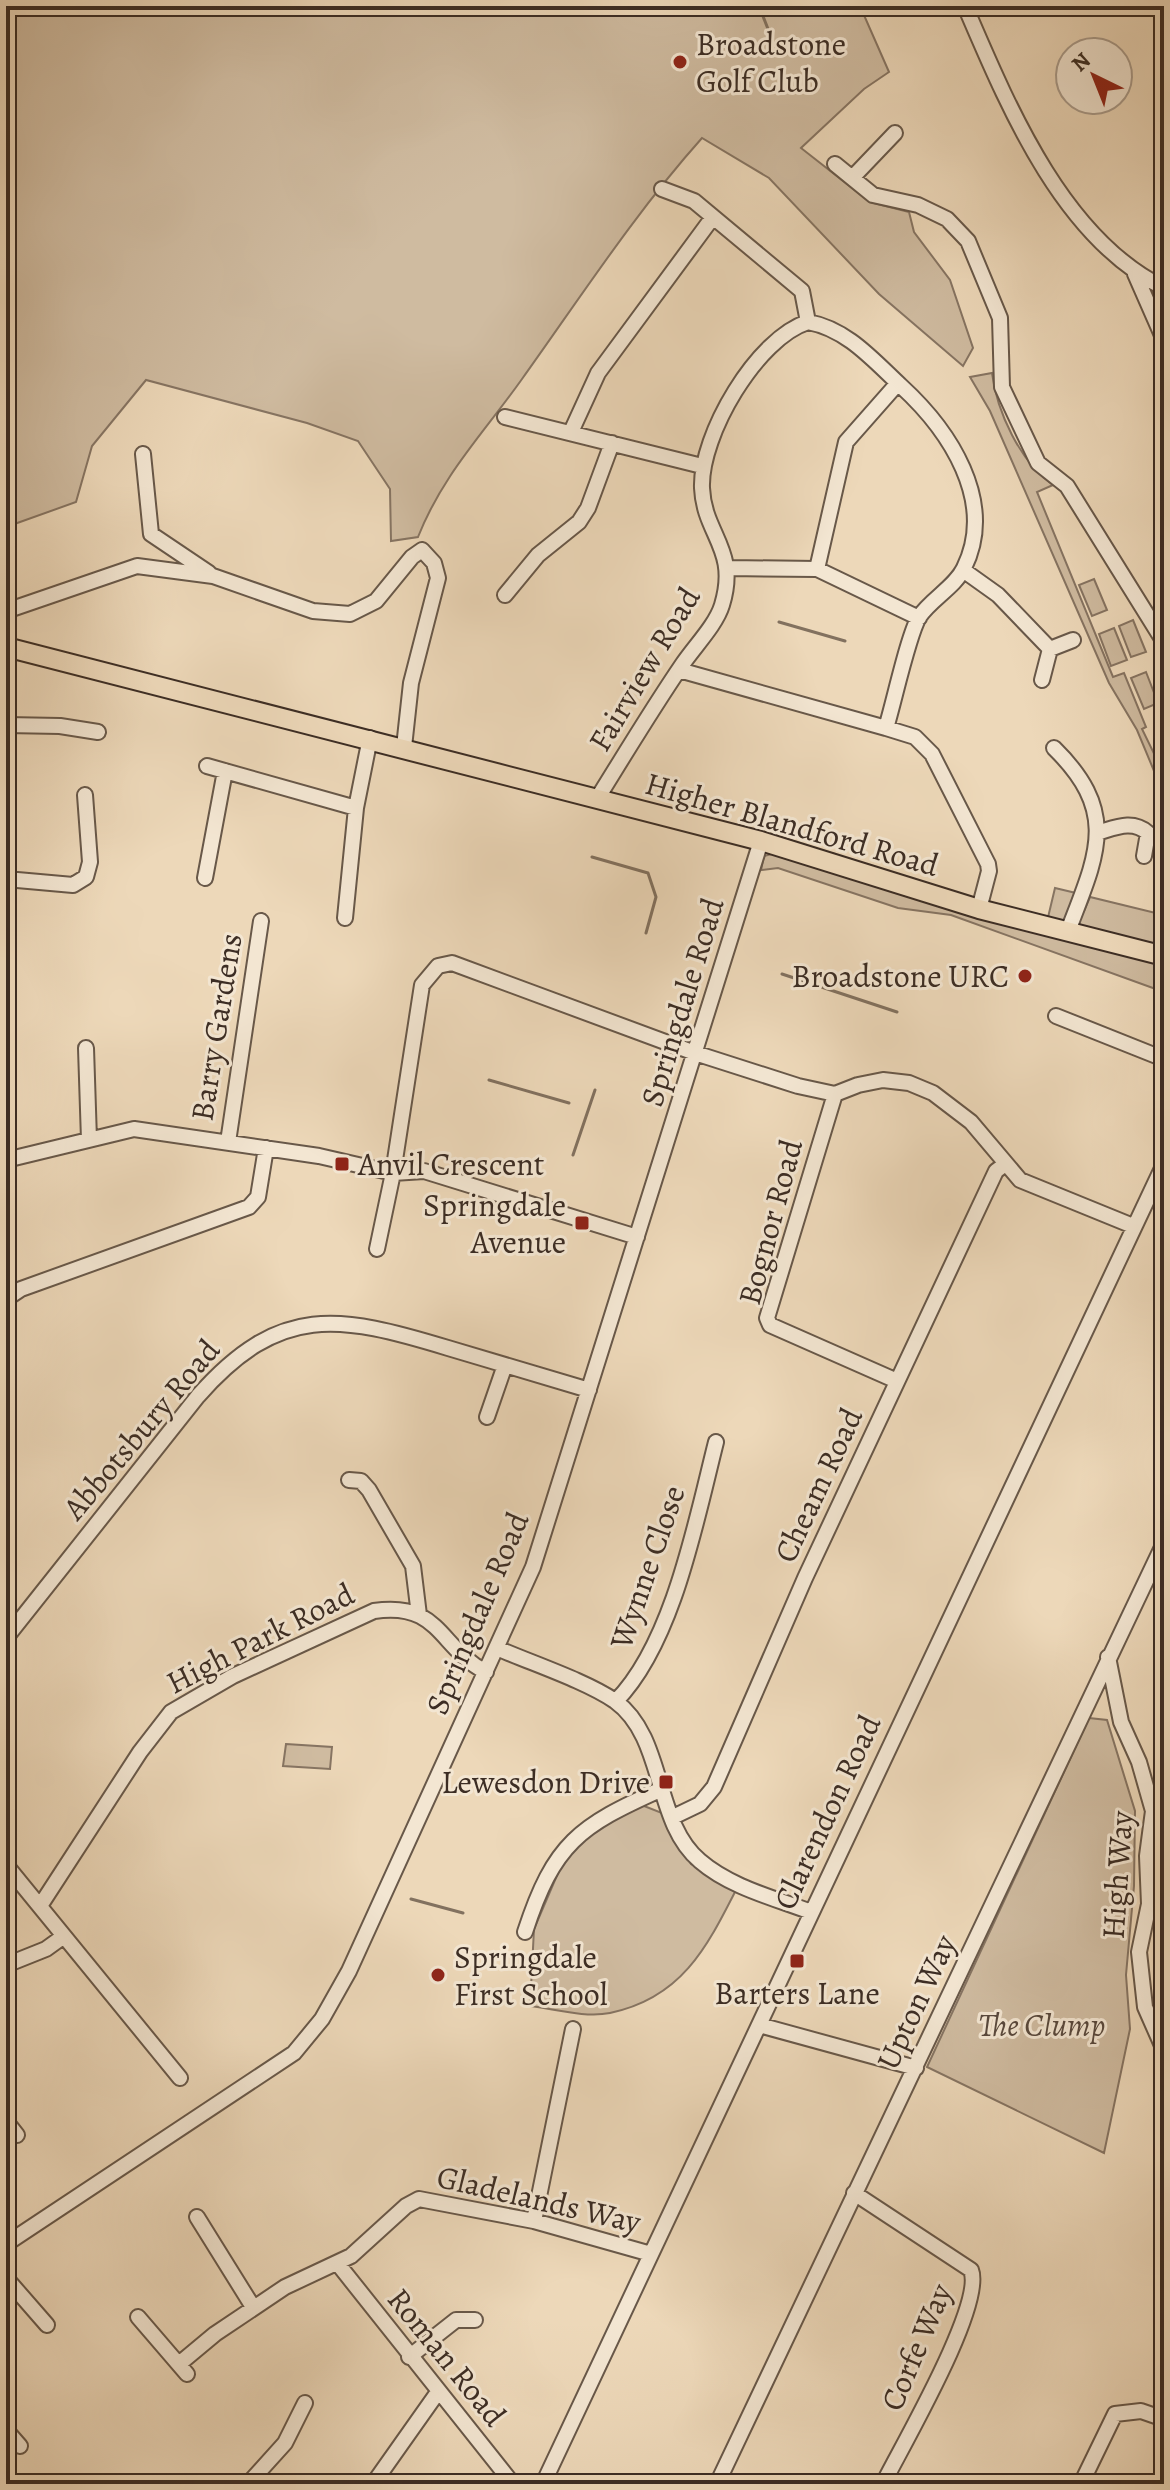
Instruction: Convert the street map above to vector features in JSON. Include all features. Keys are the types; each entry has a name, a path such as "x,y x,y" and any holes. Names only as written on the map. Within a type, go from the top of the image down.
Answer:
{"main road":[{"name":"Higher Blandford Road","path":"6,647 370,738 761,841 979,909 1164,956"}],"street":[{"path":"965,6 1009,107 1033,150 1066,200 1135,274 1164,340"},
{"path":"852,178 895,133"},
{"path":"835,164 873,195 918,205 947,219 968,241 1000,318 1002,387 1032,453 1048,473 1067,486 1164,642"},
{"path":"662,189 694,201 802,291 808,322 827,326 848,338 898,383 941,428 970,486 975,507 972,544 963,570 919,618 886,728"},
{"path":"571,432 598,373 713,217"},
{"path":"1135,274 1164,288"},
{"name":"Fairview Road","path":"597,799 722,607 729,568 702,491 702,466 716,424 767,350 791,328 808,322"},
{"path":"817,569 846,442 898,383"},
{"path":"505,417 702,466"},
{"path":"505,595 538,555 579,522 588,508 612,443"},
{"path":"143,454 151,534 213,576"},
{"path":"6,611 137,566 213,576 313,611 350,614 376,601 416,553 422,550 429,555 438,571 437,590 411,683 404,747"},
{"path":"729,568 817,569 919,618"},
{"path":"963,570 998,595 1050,649"},
{"path":"1050,649 1073,640"},
{"path":"1042,680 1050,649"},
{"path":"679,670 915,737 932,754 988,864 979,909"},
{"path":"6,725 31,724 80,735 98,732"},
{"path":"345,918 356,808 370,738"},
{"path":"1054,748 1083,782 1098,813 1100,832 1096,858 1068,931"},
{"path":"207,766 356,808"},
{"path":"205,878 225,771"},
{"path":"6,879 73,885 86,877 90,862 92,816 85,795"},
{"path":"1100,832 1129,825 1145,829 1148,833 1144,856"},
{"name":"Springdale Road","path":"6,2244 264,2074 305,2042 349,1971 533,1567 761,841"},
{"name":"Barry Gardens","path":"228,1142 261,921"},
{"path":"377,1249 393,1173 422,985 438,966 452,963 695,1053 835,1094 883,1080 909,1083 933,1093 971,1122 1004,1165 1020,1180 1133,1226"},
{"path":"1056,1016 1164,1059"},
{"path":"86,1048 89,1140"},
{"name":"Bognor Road","path":"835,1094 767,1318 770,1325 897,1381"},
{"path":"6,1160 134,1129 266,1148 393,1173 424,1171 637,1237"},
{"path":"6,1299 21,1289 249,1207 258,1197 266,1148"},
{"name":"Clarendon Road","path":"543,2484 1164,1164"},
{"name":"Cheam Road","path":"673,1817 700,1804 714,1787 897,1381 996,1171 1004,1165"},
{"name":"Abbotsbury Road","path":"6,1638 198,1396 248,1348 301,1326 366,1324 589,1390"},
{"path":"487,1417 505,1365"},
{"name":"Wynne Close","path":"616,1701 631,1685 657,1641 694,1530 716,1442"},
{"path":"349,1480 361,1481 369,1490 413,1566 419,1615 434,1622 464,1658 486,1672"},
{"name":"Upton Way","path":"717,2484 1164,1543"},
{"name":"High Park Road","path":"40,1906 140,1752 171,1712 233,1676 374,1611 396,1609 419,1615"},
{"path":"497,1648 616,1701 643,1740 673,1817 686,1845 699,1861 728,1880 811,1912"},
{"name":"High Way","path":"1108,1657 1117,1706 1153,1811 1147,1856 1149,1904 1139,1952 1145,2007 1164,2050"},
{"path":"1090,1695 1117,1706"},
{"path":"525,1932 542,1885 556,1859 573,1839 606,1815 662,1789"},
{"path":"6,1865 180,2078"},
{"path":"6,1965 46,1949 64,1936"},
{"path":"759,2025 916,2068"},
{"path":"534,2221 573,2029"},
{"path":"6,2121 17,2135"},
{"name":"Corfe Way","path":"854,2193 971,2270 975,2280 972,2297 944,2365 883,2484"},
{"name":"Gladelands Way","path":"138,2317 183,2369 253,2307 285,2287 338,2264 419,2199 534,2221 651,2254"},
{"path":"197,2217 253,2307"},
{"name":"Roman Road","path":"338,2264 513,2484"},
{"path":"6,2278 47,2325"},
{"path":"409,2357 456,2320 475,2320"},
{"path":"373,2484 438,2392"},
{"path":"248,2484 285,2443 305,2403"},
{"path":"1081,2484 1115,2414 1141,2411 1164,2419"},
{"path":"6,2430 20,2446"}],"green space":[{"path":"6,6 860,6 889,72 864,89 801,148 870,202 909,212 914,232 950,280 973,348 963,366 879,294 769,178 702,138 631,226 465,455 439,493 418,537 391,541 390,489 358,441 307,423 146,380 92,446 76,502 6,527"},
{"path":"992,373 999,404 1012,435 1030,463 1053,485 1037,492 1113,677 1124,673 1146,727 1142,729 1164,774 1164,795 1137,730 1109,683 990,411 970,377"},
{"path":"1094,579 1107,610 1092,616 1079,585"},
{"path":"1133,620 1146,652 1131,657 1119,626"},
{"path":"1114,628 1127,660 1111,666 1099,634"},
{"path":"1146,672 1158,703 1144,709 1131,678"},
{"path":"779,852 1045,930 1055,888 1076,893 1073,904 1084,911 1090,897 1164,915 1164,992 951,915 898,908 778,868 761,870 764,856"},
{"name":"The Clump","path":"1089,1718 1107,1720 1135,1811 1134,1886 1126,1975 1130,2029 1104,2153 927,2067"},
{"path":"286,1744 332,1747 330,1769 283,1766"},
{"path":"639,1804 662,1813 691,1864 737,1888 726,1910 703,1950 689,1967 656,1995 635,2006 610,2013 580,2014 530,2006 534,1929 561,1866 583,1838"}],"waterway":[{"path":"759,6 768,29"},
{"path":"779,622 845,641"},
{"path":"592,857 648,873 656,897 646,933"},
{"path":"782,974 897,1012"},
{"path":"489,1080 569,1103"},
{"path":"573,1155 595,1090"},
{"path":"411,1899 463,1913"}],"place":[{"name":"Broadstone Golf Club","path":"680,62"},
{"name":"Broadstone URC","path":"1025,976"},
{"name":"Anvil Crescent","path":"342,1164"},
{"name":"Springdale Avenue","path":"582,1223"},
{"name":"Lewesdon Drive","path":"666,1782"},
{"name":"Barters Lane","path":"797,1961"},
{"name":"Springdale First School","path":"438,1975"}]}
